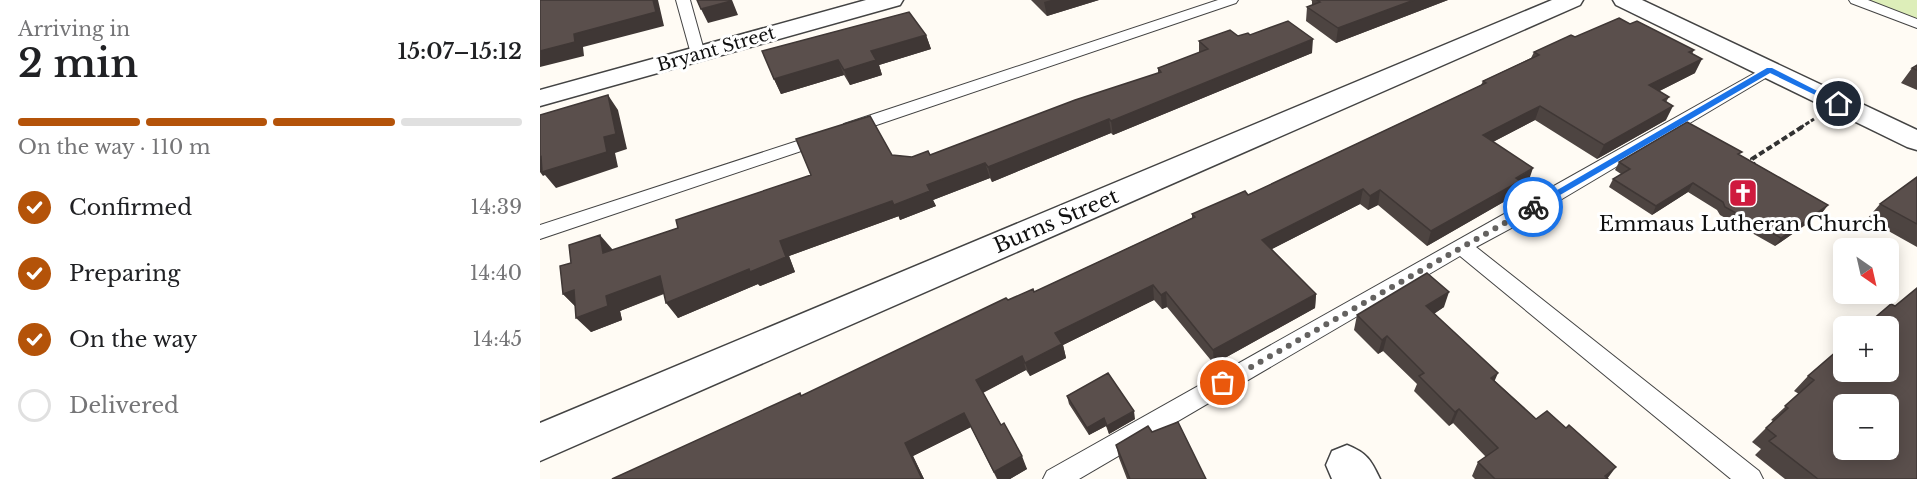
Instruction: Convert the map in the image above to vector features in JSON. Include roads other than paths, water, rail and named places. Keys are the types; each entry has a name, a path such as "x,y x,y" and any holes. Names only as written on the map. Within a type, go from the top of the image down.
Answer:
{"street":[{"name":"Bryant Street","path":"540,98 892,0"},
{"name":"Burns Street","path":"540,442 1572,0"},
{"path":"1624,0 1917,141"}],"lane":[{"path":"683,0 698,54"},
{"path":"540,232 1231,0"},
{"path":"1856,0 1917,24"},
{"path":"1056,479 1769,70"},
{"path":"1461,246 1750,479"}],"place":[{"name":"Emmaus Lutheran Church","path":"1743,193"}]}
